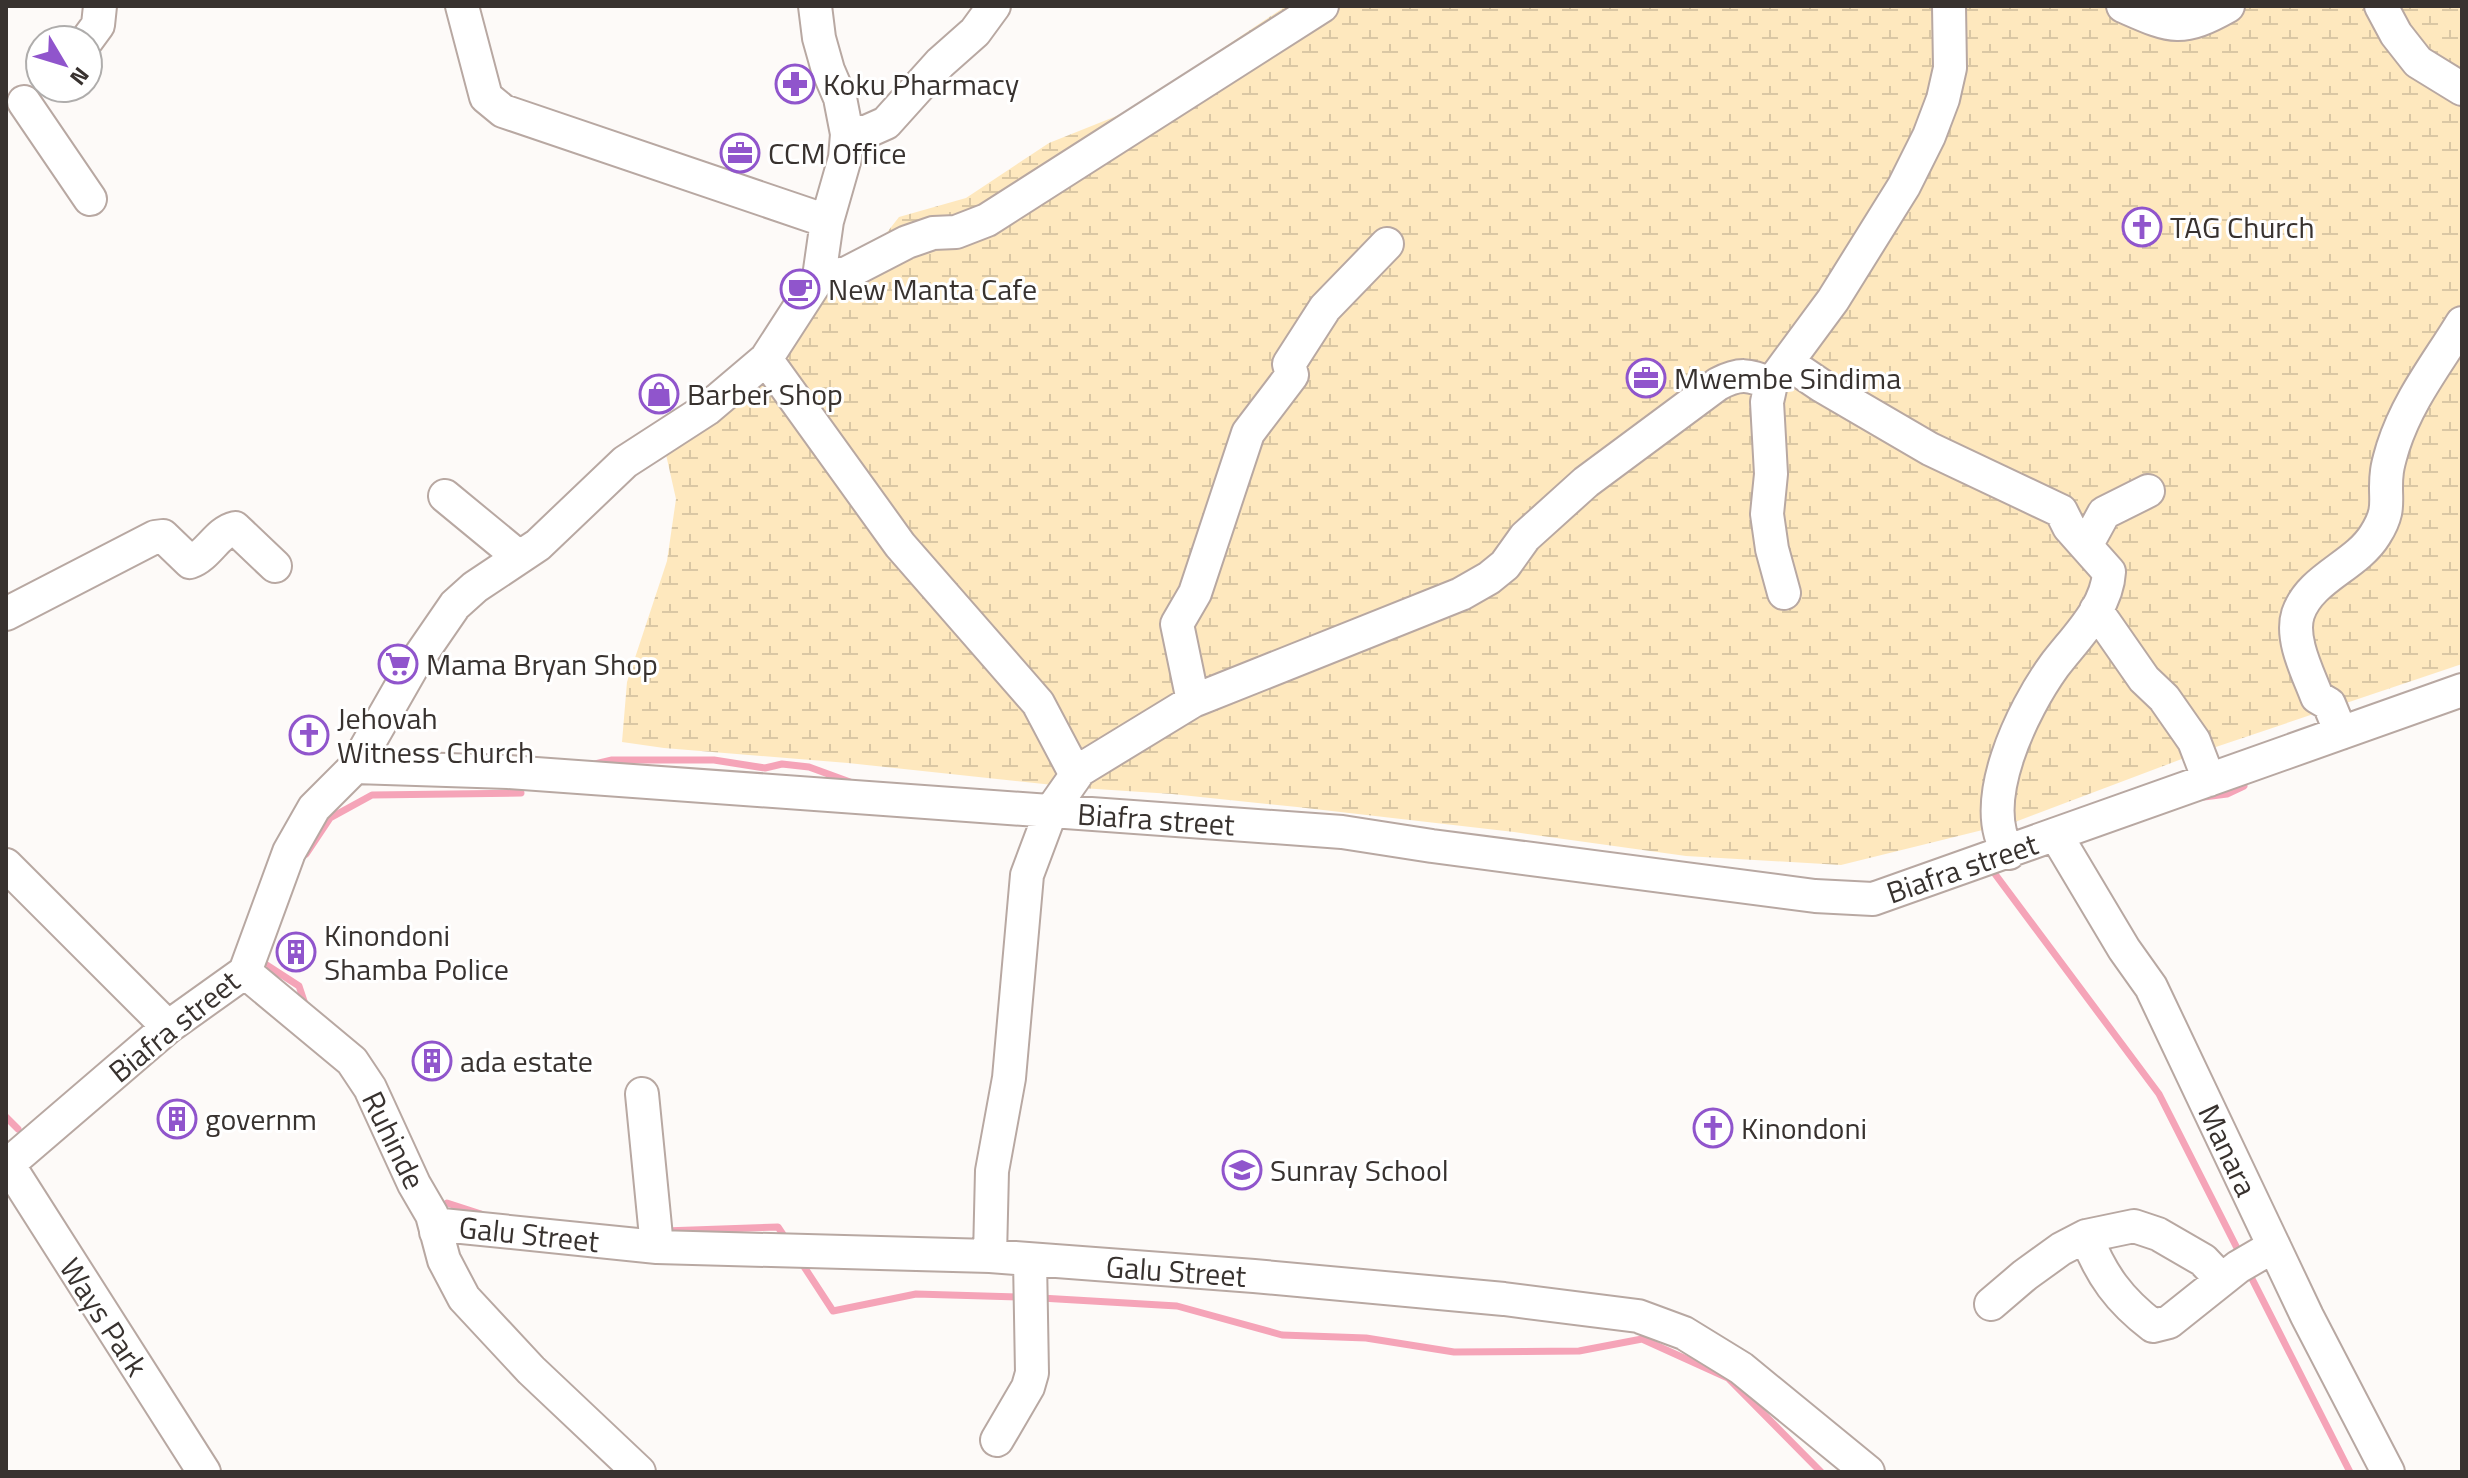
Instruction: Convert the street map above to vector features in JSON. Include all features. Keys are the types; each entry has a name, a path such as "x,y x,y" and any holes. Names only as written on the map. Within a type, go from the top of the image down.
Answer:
{"street":[{"path":"462,6 486,97 503,111 827,221"},
{"path":"355,767 411,669 455,605 475,587 538,545 574,514 625,462 707,409 766,359 819,277 827,221 845,158 847,134 840,98 819,38 815,6"},
{"path":"847,134 868,131 886,123 940,63 975,32 994,6"},
{"path":"819,277 847,273 907,242 933,233 956,232 987,220 1322,6"},
{"path":"1784,593 1772,549 1767,514 1771,474 1767,402 1779,373 1863,253 1904,186 1929,136 1943,99 1950,68 1949,6"},
{"path":"2123,6 2169,26 2193,23 2228,6"},
{"path":"2381,6 2396,34 2418,62 2462,89"},
{"path":"26,104 90,199"},
{"path":"1193,701 1177,624 1195,593 1248,433 1292,375 1289,364 1325,308 1387,244"},
{"path":"2341,733 2329,704 2317,697 2313,687 2298,643 2298,615 2314,591 2357,557 2375,536 2386,514 2387,471 2400,427 2427,375 2462,323"},
{"path":"766,359 900,545 1038,703 1077,774 1051,811 1027,875 1009,1078 992,1171 990,1256"},
{"path":"1075,773 1193,701 1461,594 1505,565 1525,537 1586,482 1718,384 1736,375 1756,377 1779,373 1822,386 1930,449 2061,511 2069,527 2109,572 2108,587 2096,610 2052,669 2016,731 1998,794 1998,831 2009,853"},
{"path":"2086,546 2104,513 2148,491"},
{"path":"445,496 519,557"},
{"path":"6,614 155,537 163,536 190,562 199,559 225,532 235,528 275,566"},
{"path":"2096,610 2144,679 2164,698 2194,741 2209,780"},
{"name":"Biafra street","path":"7,1164 168,1027 245,972 289,852 314,808 355,767 508,772 1342,832 1815,896 1873,899 2462,690"},
{"name":"Manara","path":"2056,835 2124,949 2151,987 2246,1263 2388,1472"},
{"path":"6,865 168,1027"},
{"name":"Ruhinde","path":"245,972 352,1061 370,1088 414,1184 432,1215 444,1260 464,1298 531,1370 639,1472"},
{"path":"642,1094 657,1247"},
{"name":"Ways Park","path":"7,1164 204,1472"},
{"name":"Galu Street","path":"436,1232 442,1225 657,1247 990,1256 1504,1299 1638,1316 1684,1333 1741,1368 1868,1472"},
{"path":"1991,1304 2061,1249 2086,1236 2134,1226 2158,1234 2203,1260 2246,1263"},
{"path":"2086,1236 2098,1267 2128,1307 2153,1326 2161,1326 2180,1314 2246,1263"},
{"path":"997,1440 1028,1387 1032,1373 1030,1260"}],"green space":[{"path":"1286,6 2462,6 2462,306 2442,338 2462,359 2462,664 2195,754 2015,822 1841,865 1686,856 1297,807 622,742 627,682 667,561 676,499 665,450 800,318 867,258 899,217 966,198 1049,143 1129,111"}],"waterway":[{"path":"595,764 612,760 714,760 765,768 782,764 809,767 850,782"},
{"path":"2204,797 2227,794 2244,786"},
{"path":"306,854 330,818 372,795 521,793"},
{"path":"1995,874 2159,1094 2241,1256"},
{"path":"265,964 299,986 306,1007"},
{"path":"6,1117 18,1129"},
{"path":"447,1203 481,1214"},
{"path":"664,1231 778,1227 788,1242"},
{"path":"799,1259 833,1311 916,1294 1020,1297"},
{"path":"2248,1271 2350,1472"},
{"path":"1041,1298 1177,1306 1282,1335 1366,1338 1454,1352 1579,1351 1642,1339 1728,1378 1821,1472"}],"place":[{"name":"Koku Pharmacy","path":"795,84"},
{"name":"CCM Office","path":"740,153"},
{"name":"TAG Church","path":"2142,227"},
{"name":"New Manta Cafe","path":"800,289"},
{"name":"Mwembe Sindima","path":"1646,378"},
{"name":"Barber Shop","path":"659,394"},
{"name":"Mama Bryan Shop","path":"398,664"},
{"name":"Jehovah Witness Church","path":"309,735"},
{"name":"Kinondoni Shamba Police","path":"296,952"},
{"name":"ada estate","path":"432,1061"},
{"name":"governm","path":"177,1119"},
{"name":"Kinondoni","path":"1713,1128"},
{"name":"Sunray School","path":"1242,1170"}]}
